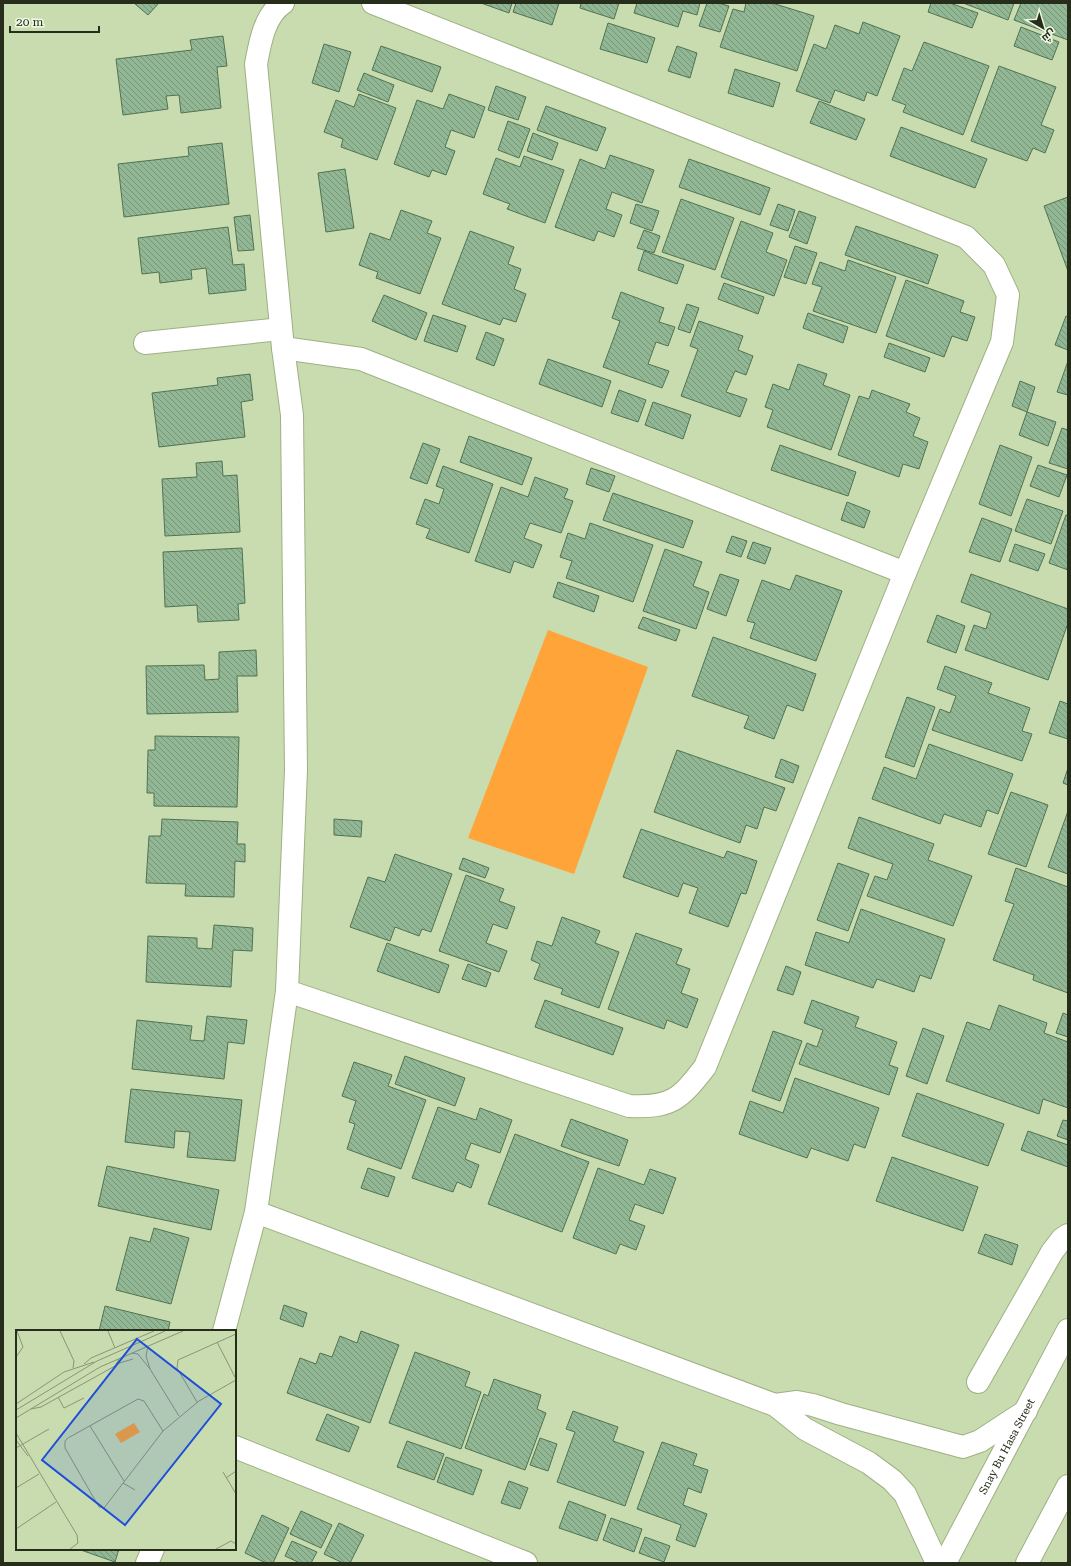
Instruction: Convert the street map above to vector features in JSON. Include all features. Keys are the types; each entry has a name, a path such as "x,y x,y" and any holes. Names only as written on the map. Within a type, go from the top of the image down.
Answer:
{"street":[{"path":"224,1330 256,1212 287,991 296,770 292,416 282,338 256,64 262,35 276,8 283,3"},
{"path":"287,991 629,1106 649,1107 669,1103 688,1089 705,1067 905,573 1002,342 1008,295 994,266 966,237 373,3"},
{"path":"145,344 282,338 361,359 905,573"},
{"path":"256,1212 775,1405 805,1429 869,1463 892,1480 905,1494 937,1563"},
{"path":"978,1382 1052,1252 1062,1239 1068,1235"},
{"name":"Snay Bu Hasa Street","path":"945,1563 1068,1330"},
{"path":"775,1405 796,1402 813,1405 963,1447 980,1441 1026,1410"},
{"path":"236,1447 526,1563"},
{"path":"1027,1563 1068,1486"},
{"path":"147,1563 153,1550"}],"shaded area":[{"path":"548,630 648,667 574,874 468,838"}],"building":[{"path":"134,3 159,3 148,15"},
{"path":"481,3 512,3 509,13"},
{"path":"516,3 559,3 552,25 513,12"},
{"path":"581,3 619,3 614,19 580,8"},
{"path":"637,3 700,3 697,15 683,11 678,27 634,13"},
{"path":"707,3 718,3 729,6 720,32 699,26"},
{"path":"746,3 772,3 814,16 797,71 720,47 733,9 744,12"},
{"path":"931,3 950,3 978,13 972,28 928,12"},
{"path":"963,3 1014,3 1008,20"},
{"path":"1021,3 1068,3 1068,40 1014,20"},
{"path":"863,22 900,36 877,96 867,92 864,101 835,90 830,103 796,91 814,44 826,49 835,25 859,34"},
{"path":"608,23 655,38 647,63 600,49"},
{"path":"1021,27 1059,42 1052,60 1014,46"},
{"path":"223,36 227,66 217,67 221,108 181,113 179,95 166,96 168,109 123,115 116,59 192,50 190,40"},
{"path":"924,42 989,66 963,135 903,112 906,105 892,100 904,68 912,71"},
{"path":"324,44 351,52 339,92 312,83"},
{"path":"381,46 441,67 432,92 372,70"},
{"path":"677,46 697,53 690,78 668,71"},
{"path":"999,66 1056,87 1041,125 1054,130 1045,153 1033,148 1027,161 971,141"},
{"path":"735,69 780,83 773,107 728,93"},
{"path":"364,73 394,85 388,102 357,90"},
{"path":"496,86 526,97 518,120 488,110"},
{"path":"359,94 396,108 377,160 341,147 343,139 324,132 336,100 354,107"},
{"path":"449,94 485,107 474,138 451,130 445,147 455,151 446,175 432,170 429,177 394,164 417,100 443,109"},
{"path":"819,101 865,119 856,140 810,123"},
{"path":"546,106 606,128 597,151 537,130"},
{"path":"508,121 530,129 519,158 498,150"},
{"path":"901,127 987,159 975,188 890,156"},
{"path":"533,133 558,143 552,160 527,151"},
{"path":"222,143 229,204 124,217 118,164 189,156 188,147"},
{"path":"610,155 654,170 642,203 612,192 606,209 622,215 614,237 598,231 594,241 555,227 580,159 605,169"},
{"path":"524,156 564,170 545,223 507,209 510,204 483,194 496,158 520,167"},
{"path":"689,159 770,188 760,215 679,187"},
{"path":"345,169 354,228 326,232 318,173"},
{"path":"1068,197 1068,271 1044,206"},
{"path":"681,199 734,218 715,270 662,252"},
{"path":"636,204 659,211 652,231 630,223"},
{"path":"778,204 795,210 788,231 770,225"},
{"path":"401,210 432,221 427,233 441,238 420,294 376,278 378,272 359,265 370,233 390,240"},
{"path":"799,211 816,217 807,244 789,237"},
{"path":"250,215 254,250 238,251 234,217"},
{"path":"741,221 773,233 766,252 787,260 774,296 721,277"},
{"path":"856,226 938,255 928,284 845,255"},
{"path":"228,227 233,265 244,264 246,290 209,294 206,268 191,270 192,279 160,283 159,272 142,274 138,238"},
{"path":"644,230 660,236 654,253 637,248"},
{"path":"470,231 514,247 508,264 521,269 514,289 526,294 516,322 503,318 500,325 442,304"},
{"path":"795,246 817,253 806,284 784,277"},
{"path":"644,251 684,265 677,284 638,270"},
{"path":"848,260 896,277 876,333 813,311 822,287 812,284 820,262 845,271"},
{"path":"906,280 964,301 960,312 975,317 967,341 952,336 944,357 886,336"},
{"path":"724,283 764,297 758,314 718,299"},
{"path":"621,292 664,308 659,322 675,327 668,346 656,342 648,364 669,371 662,388 603,367 620,321 612,318"},
{"path":"384,295 427,313 416,340 372,321"},
{"path":"687,304 699,308 690,333 678,329"},
{"path":"808,313 848,327 843,343 803,328"},
{"path":"433,315 466,326 457,352 424,341"},
{"path":"1066,316 1068,317 1068,350 1055,345"},
{"path":"699,321 743,336 738,350 753,356 746,375 735,371 726,392 747,399 740,417 681,396 698,349 690,346"},
{"path":"486,332 504,339 494,366 476,359"},
{"path":"889,343 930,358 925,372 884,357"},
{"path":"548,359 611,381 602,407 539,384"},
{"path":"1068,361 1068,395 1057,392"},
{"path":"798,364 827,374 823,385 850,395 831,450 767,427 773,410 765,407 773,384 789,390"},
{"path":"250,374 253,400 241,402 245,437 159,447 152,393 218,385 217,378"},
{"path":"1020,381 1035,387 1027,412 1012,406"},
{"path":"619,390 646,400 638,422 611,413"},
{"path":"872,390 910,404 906,412 920,418 913,436 928,442 919,469 903,464 899,477 838,455 859,396 869,399"},
{"path":"653,402 691,415 683,439 645,425"},
{"path":"1027,412 1056,422 1048,446 1019,435"},
{"path":"1062,428 1068,430 1068,469 1049,463"},
{"path":"469,436 532,458 522,485 460,462"},
{"path":"423,443 440,449 427,484 410,478"},
{"path":"780,445 856,472 848,496 771,470"},
{"path":"1000,445 1032,457 1011,516 979,504"},
{"path":"222,461 223,476 237,475 240,532 165,536 162,479 197,477 196,463"},
{"path":"1038,465 1067,475 1059,497 1030,486"},
{"path":"443,466 493,484 469,553 426,538 430,529 416,524 425,499 439,504 444,489 436,486"},
{"path":"591,468 615,476 609,492 586,484"},
{"path":"535,477 568,489 564,498 573,501 561,533 530,523 524,538 542,545 533,568 514,561 510,573 475,561 501,487 528,497"},
{"path":"613,493 693,521 683,548 603,520"},
{"path":"1027,499 1063,511 1051,544 1015,531"},
{"path":"847,502 870,511 864,528 841,520"},
{"path":"1066,515 1068,515 1068,570 1049,563"},
{"path":"982,518 1012,529 1000,562 969,552"},
{"path":"590,523 653,545 633,602 566,578 572,561 560,557 568,533 585,539"},
{"path":"732,536 747,541 741,557 726,552"},
{"path":"753,542 771,548 765,564 747,558"},
{"path":"1015,544 1045,554 1038,571 1009,561"},
{"path":"242,548 245,603 238,604 239,620 198,622 197,605 165,607 163,552"},
{"path":"665,549 702,562 693,586 709,592 696,629 643,611"},
{"path":"720,574 739,580 726,616 707,609"},
{"path":"971,574 1068,609 1068,623 1048,680 965,650 974,625 986,629 991,613 961,602"},
{"path":"796,575 842,591 816,661 750,638 755,623 747,621 762,580 790,590"},
{"path":"558,582 599,596 594,612 553,597"},
{"path":"937,615 965,626 956,653 927,642"},
{"path":"643,617 680,630 676,641 638,628"},
{"path":"713,637 816,674 803,711 787,705 774,739 744,728 749,716 692,696"},
{"path":"256,650 257,676 237,676 238,712 147,714 146,666 204,665 205,680 219,679 219,652"},
{"path":"945,666 992,683 988,693 1030,708 1022,731 1032,734 1022,761 932,730 940,709 950,713 956,696 937,689"},
{"path":"907,697 935,707 914,767 885,757"},
{"path":"1060,701 1068,704 1068,739 1049,733"},
{"path":"155,736 239,737 237,807 154,806 154,793 147,793 148,750 155,750"},
{"path":"929,744 1013,774 998,814 987,810 981,827 944,814 940,824 872,799 884,767 916,779"},
{"path":"677,750 785,788 776,811 764,807 757,829 746,825 740,843 654,812"},
{"path":"781,759 799,766 793,783 775,777"},
{"path":"1068,768 1068,785 1063,783"},
{"path":"1011,792 1048,805 1026,867 988,854"},
{"path":"1068,811 1068,874 1048,867"},
{"path":"859,817 934,844 928,860 972,876 953,926 867,896 875,876 887,880 893,864 848,848"},
{"path":"162,819 238,822 237,844 245,844 245,862 235,861 234,897 185,896 186,884 146,883 149,836 161,836"},
{"path":"334,819 362,821 361,837 334,835"},
{"path":"641,829 724,858 727,851 757,861 746,894 741,893 728,927 689,913 698,888 683,883 678,897 623,877"},
{"path":"395,854 452,874 431,932 422,929 419,936 395,927 390,941 350,927 368,877 385,882"},
{"path":"463,858 489,868 485,878 459,869"},
{"path":"838,863 869,874 848,931 817,920"},
{"path":"1016,868 1068,887 1068,993 1033,980 1034,975 993,960 1014,904 1005,901"},
{"path":"466,875 504,889 499,901 515,907 507,929 493,924 486,943 507,951 499,972 439,951"},
{"path":"861,909 945,939 931,979 920,975 914,992 877,979 873,988 805,965 816,932 849,943"},
{"path":"562,917 600,931 595,943 619,952 599,1008 561,994 563,989 534,979 540,964 531,960 537,941 552,946"},
{"path":"214,925 253,928 252,951 233,950 231,987 146,982 148,936 197,938 197,948 212,949"},
{"path":"636,933 682,949 676,964 690,969 681,993 698,999 687,1028 667,1020 664,1029 608,1009"},
{"path":"387,943 449,965 439,993 377,971"},
{"path":"468,964 491,973 486,987 462,979"},
{"path":"786,966 801,972 793,995 777,990"},
{"path":"545,1000 623,1028 613,1055 535,1027"},
{"path":"812,1000 859,1017 855,1027 897,1042 889,1065 898,1068 889,1095 799,1064 807,1043 817,1047 823,1030 804,1023"},
{"path":"999,1005 1047,1023 1044,1033 1068,1042 1068,1108 1043,1099 1039,1114 946,1081 967,1022 990,1030"},
{"path":"1063,1013 1068,1015 1068,1037 1056,1033"},
{"path":"207,1016 247,1020 244,1044 228,1042 224,1079 132,1069 137,1020 192,1026 190,1040 204,1041"},
{"path":"923,1028 944,1036 927,1084 906,1076"},
{"path":"773,1031 802,1041 780,1101 752,1091"},
{"path":"405,1056 465,1078 455,1106 395,1084"},
{"path":"354,1062 392,1075 388,1086 426,1100 401,1169 347,1149 355,1124 349,1122 356,1101 342,1096"},
{"path":"795,1078 879,1108 865,1148 854,1144 848,1161 811,1148 807,1158 739,1134 750,1101 783,1113"},
{"path":"131,1089 242,1100 235,1161 187,1157 190,1132 175,1131 174,1148 125,1142"},
{"path":"917,1093 1004,1124 988,1166 902,1136"},
{"path":"438,1107 476,1120 480,1108 512,1120 500,1153 471,1143 465,1159 479,1165 471,1188 457,1182 453,1192 412,1178"},
{"path":"571,1119 628,1140 619,1166 561,1146"},
{"path":"1063,1120 1068,1121 1068,1140 1057,1136"},
{"path":"1028,1131 1068,1145 1068,1167 1021,1150"},
{"path":"515,1134 589,1162 562,1232 488,1204"},
{"path":"892,1157 978,1187 963,1231 876,1201"},
{"path":"107,1166 219,1190 211,1230 98,1206"},
{"path":"368,1168 395,1177 388,1197 361,1188"},
{"path":"598,1168 644,1185 650,1169 676,1178 663,1214 635,1204 629,1220 645,1226 636,1250 620,1244 616,1254 573,1238"},
{"path":"154,1228 189,1238 171,1304 116,1290 130,1237 150,1242"},
{"path":"985,1234 1018,1245 1012,1265 978,1253"},
{"path":"284,1305 307,1313 303,1327 280,1319"},
{"path":"105,1306 170,1322 168,1330 99,1330"},
{"path":"361,1331 399,1345 370,1423 287,1393 300,1358 316,1364 320,1353 332,1357 340,1336 357,1343"},
{"path":"415,1352 470,1372 465,1386 481,1392 461,1449 389,1423"},
{"path":"494,1379 541,1395 537,1409 546,1413 525,1470 465,1448 484,1394 488,1396"},
{"path":"573,1411 618,1427 613,1441 644,1452 625,1506 557,1482 575,1432 566,1429"},
{"path":"327,1414 359,1427 349,1452 316,1440"},
{"path":"540,1438 557,1444 548,1471 530,1465"},
{"path":"407,1441 444,1454 434,1480 397,1467"},
{"path":"662,1442 697,1454 693,1465 708,1470 701,1493 688,1488 683,1505 707,1514 695,1547 676,1540 681,1525 637,1509"},
{"path":"446,1457 482,1470 473,1495 437,1482"},
{"path":"509,1481 528,1488 520,1509 501,1503"},
{"path":"569,1501 606,1515 597,1541 559,1528"},
{"path":"301,1511 332,1525 321,1548 290,1534"},
{"path":"262,1515 289,1528 273,1563 266,1563 245,1553"},
{"path":"611,1518 642,1529 634,1552 603,1540"},
{"path":"339,1523 364,1535 350,1563 343,1563 324,1554"},
{"path":"645,1537 670,1546 664,1562 639,1553"},
{"path":"292,1541 317,1552 311,1563 300,1563 285,1556"},
{"path":"81,1550 119,1550 115,1562"}]}
